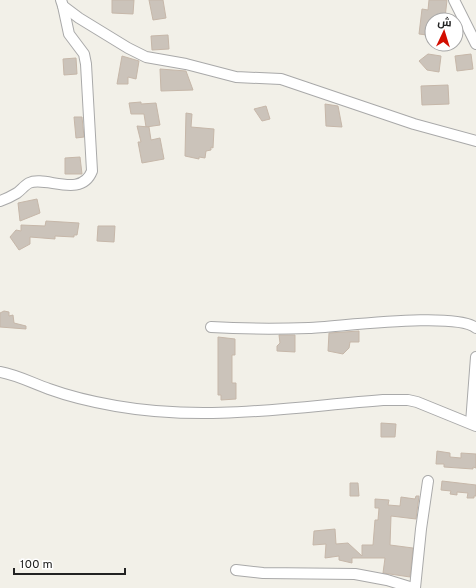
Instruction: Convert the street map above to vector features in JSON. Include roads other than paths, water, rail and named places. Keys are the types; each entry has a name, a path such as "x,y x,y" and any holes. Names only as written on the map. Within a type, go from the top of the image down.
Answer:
{"street":[{"path":"454,0 476,44"},
{"path":"62,3 113,39 146,57 178,62 236,77 281,80 401,120 476,141"},
{"path":"0,201 17,193 28,183 37,182 62,185 78,184 88,177 92,171 86,64 84,54 69,34 62,3"},
{"path":"211,327 235,329 289,329 421,320 460,323 476,328"},
{"path":"0,372 73,397 150,411 189,414 228,414 383,400 408,400 426,405 473,425 476,357"},
{"path":"236,570 263,573 355,574 387,580 414,588 428,481"}]}
